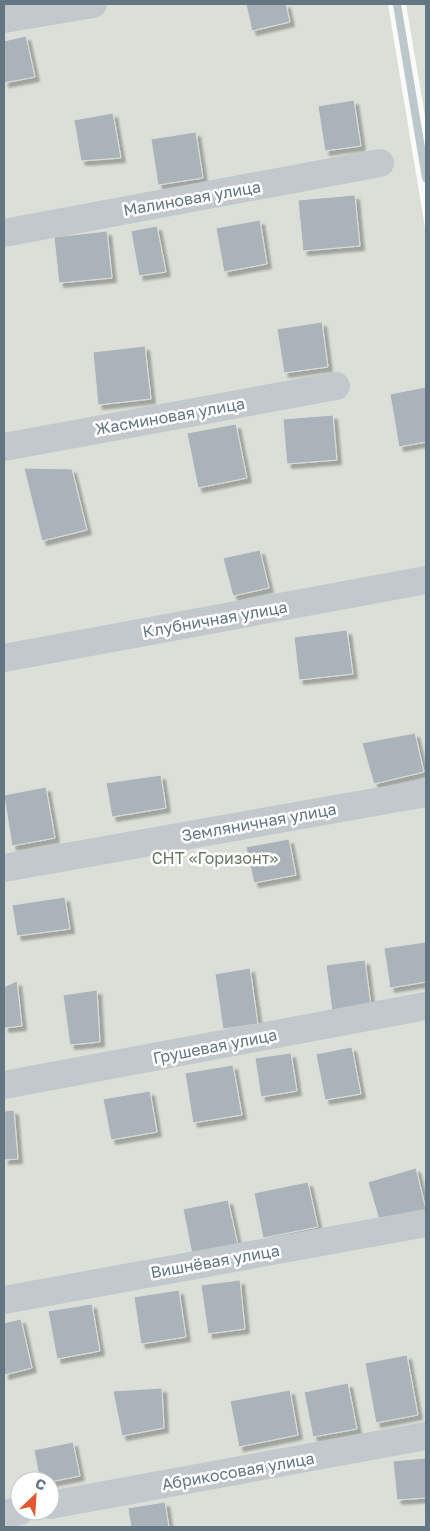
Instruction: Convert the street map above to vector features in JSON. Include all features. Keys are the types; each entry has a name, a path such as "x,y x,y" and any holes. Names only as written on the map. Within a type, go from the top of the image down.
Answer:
{"street":[{"path":"4,20 93,4"},
{"name":"Малиновая улица","path":"4,233 380,163"},
{"name":"Жасминовая улица","path":"4,447 336,386"},
{"name":"Клубничная улица","path":"4,658 426,580"},
{"name":"Земляничная улица","path":"4,868 426,792"},
{"name":"Грушевая улица","path":"4,1085 426,1006"},
{"name":"Вишнёвая улица","path":"4,1300 426,1223"},
{"name":"Абрикосовая улица","path":"60,1503 426,1436"}],"green space":[{"name":"СНТ «Горизонт»","path":"4,4 388,4 426,234 426,1527 4,1527"},
{"path":"406,4 426,4 426,122"}],"building":[{"path":"246,4 286,4 290,22 252,31"},
{"path":"26,36 35,77 4,83 4,41"},
{"path":"354,100 361,146 325,151 318,106"},
{"path":"113,113 121,158 81,161 74,120"},
{"path":"196,132 203,178 158,185 151,139"},
{"path":"355,195 360,246 303,251 298,200"},
{"path":"260,220 267,264 224,272 216,228"},
{"path":"157,226 166,272 139,276 131,231"},
{"path":"107,231 112,278 59,283 54,237"},
{"path":"322,322 328,367 284,373 277,329"},
{"path":"145,346 151,399 98,405 93,352"},
{"path":"426,387 426,442 399,447 390,394"},
{"path":"333,415 337,460 287,464 283,419"},
{"path":"236,424 247,478 198,488 187,433"},
{"path":"24,468 72,469 87,530 42,541"},
{"path":"260,550 269,588 233,596 223,558"},
{"path":"347,630 353,674 299,680 294,637"},
{"path":"415,733 424,772 374,784 362,743"},
{"path":"161,775 166,808 112,817 106,783"},
{"path":"46,787 55,838 12,846 4,795"},
{"path":"289,839 296,875 254,883 246,847"},
{"path":"65,897 70,929 17,936 12,905"},
{"path":"426,942 426,982 390,988 384,948"},
{"path":"365,960 371,1006 332,1011 326,965"},
{"path":"250,968 258,1024 223,1029 215,974"},
{"path":"17,981 22,1026 4,1028 4,987"},
{"path":"97,990 100,1042 70,1045 63,995"},
{"path":"352,1047 361,1094 325,1100 316,1054"},
{"path":"291,1053 297,1091 261,1097 255,1058"},
{"path":"233,1065 242,1115 193,1123 185,1073"},
{"path":"150,1091 157,1132 111,1140 103,1099"},
{"path":"14,1110 18,1159 4,1160 4,1111"},
{"path":"416,1168 426,1210 380,1223 368,1182"},
{"path":"308,1182 318,1227 263,1238 254,1193"},
{"path":"228,1200 238,1245 192,1254 183,1209"},
{"path":"240,1280 245,1329 208,1334 201,1285"},
{"path":"179,1290 186,1337 141,1344 134,1297"},
{"path":"92,1304 100,1351 57,1359 48,1311"},
{"path":"21,1319 32,1368 4,1375 4,1323"},
{"path":"407,1355 418,1415 376,1423 365,1363"},
{"path":"348,1383 357,1429 313,1437 304,1392"},
{"path":"162,1388 164,1428 122,1436 113,1391"},
{"path":"290,1390 298,1435 239,1447 230,1401"},
{"path":"73,1442 80,1476 60,1480 60,1471 38,1471 34,1450"},
{"path":"426,1458 426,1498 397,1500 393,1461"},
{"path":"165,1502 169,1527 131,1527 128,1508"}],"waterway":[{"path":"397,4 426,178"}]}
